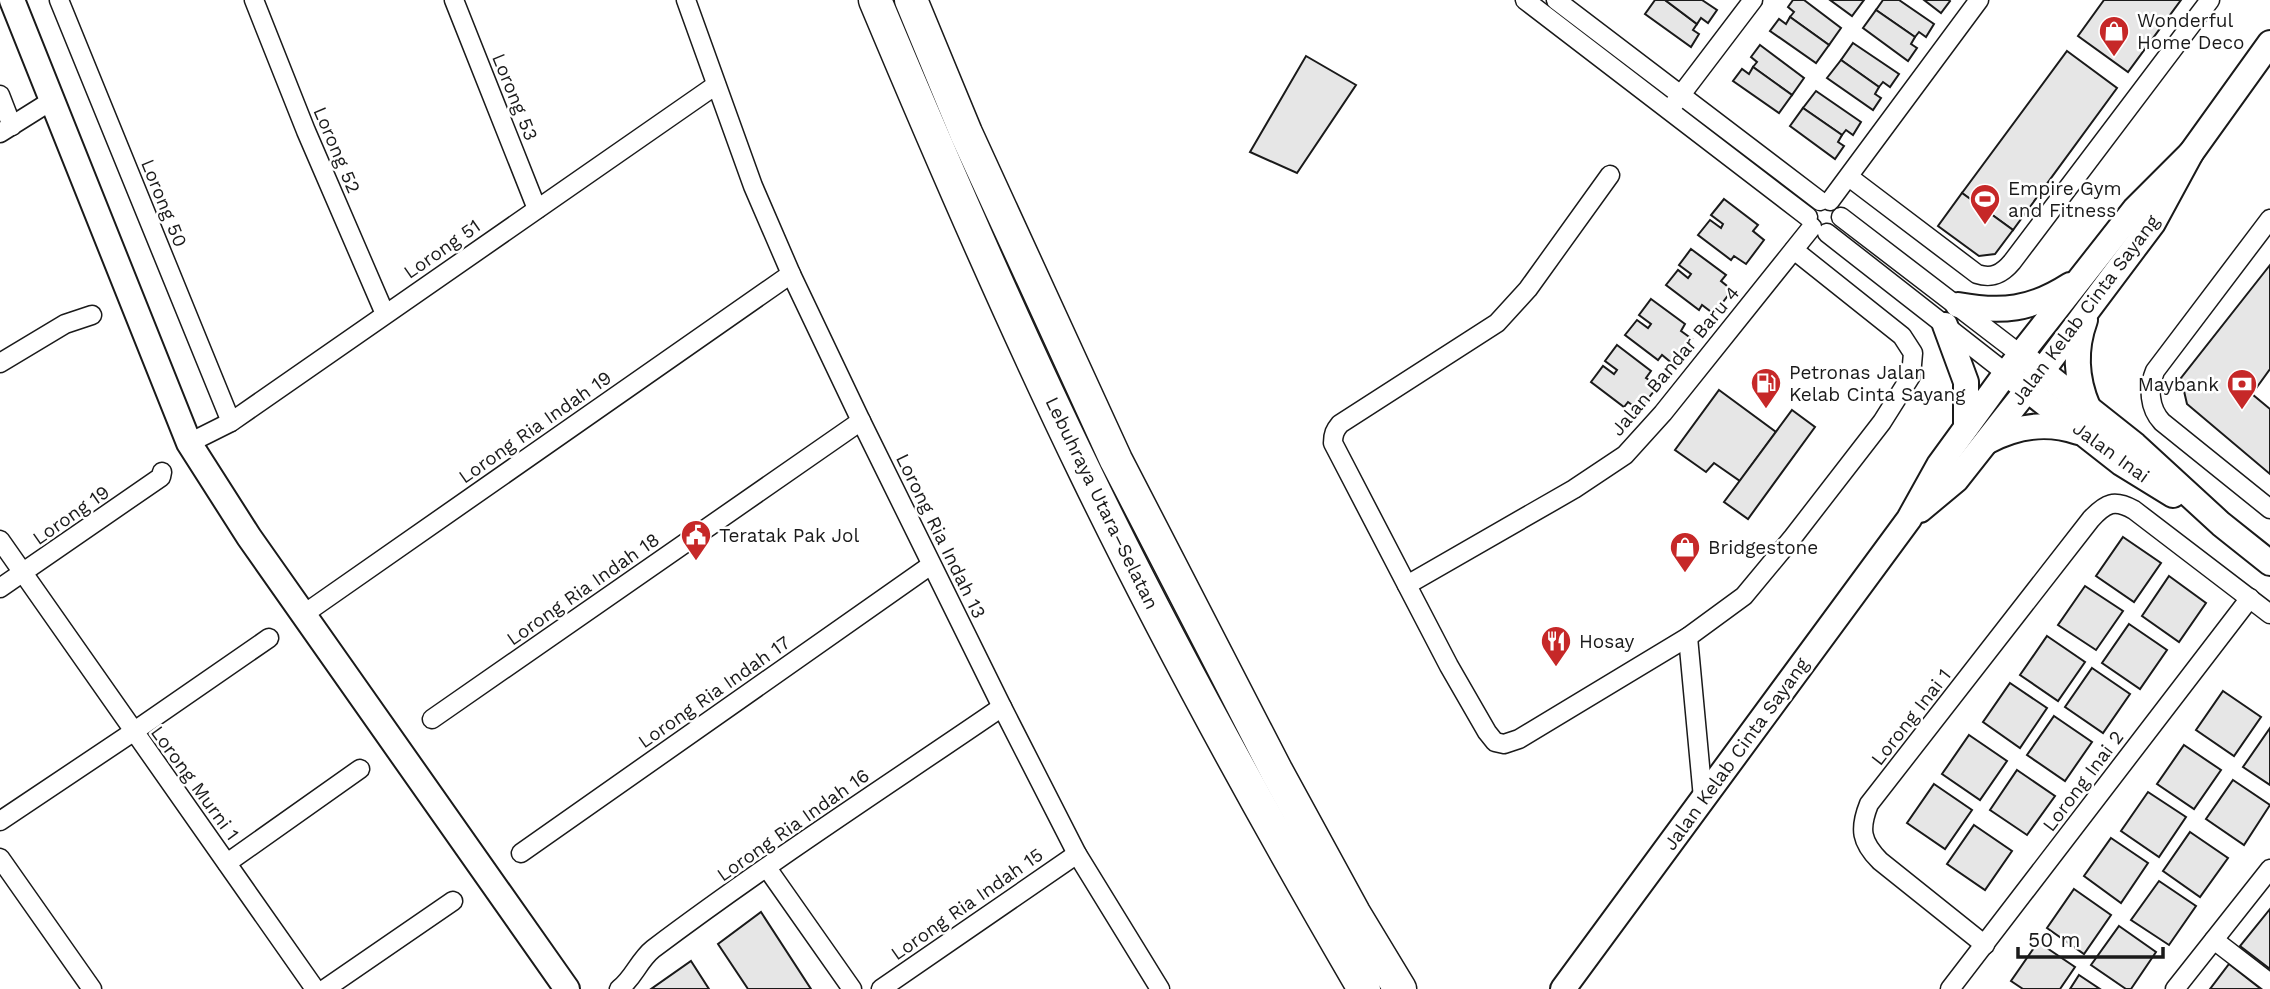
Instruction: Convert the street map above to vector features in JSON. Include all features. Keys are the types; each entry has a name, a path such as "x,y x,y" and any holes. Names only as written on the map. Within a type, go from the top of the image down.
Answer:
{"highway":[{"name":"Lebuhraya Utara–Selatan","path":"875,0 1008,309 1086,475 1247,786 1364,989"},
{"name":"Lebuhraya Utara–Selatan","path":"911,0 966,133 1116,460 1283,783 1354,913 1400,989"}],"main road":[{"path":"12,0 189,443 249,537 567,989"},
{"name":"Jalan Kelab Cinta Sayang","path":"1563,989 1909,519 1939,465 2014,364 2153,223 2191,153 2270,43"},
{"path":"1966,427 1966,383 1951,315 2023,307 2091,285 2090,307 2079,340 2078,375 2088,407"},
{"name":"Jalan Kelab Cinta Sayang","path":"1909,519 1956,480 1986,442 2034,380 2091,285"},
{"name":"Jalan Inai","path":"2014,364 2034,380 2088,436 2121,463 2221,524"},
{"name":"Jalan Inai","path":"2034,380 2088,407 2135,445 2221,524 2270,563"},
{"path":"1986,442 2011,430 2036,425 2063,427 2088,436"}],"street":[{"name":"Lorong 50","path":"59,0 230,422"},
{"name":"Lorong 52","path":"254,0 306,131 385,314"},
{"name":"Lorong 53","path":"454,0 537,209"},
{"name":"Lorong Ria Indah 13","path":"686,0 753,186 791,274 1002,708 1077,854 1151,986"},
{"path":"1526,0 1816,226 1951,315"},
{"path":"1556,0 1838,208 1841,217 1951,315 2014,364"},
{"path":"1670,110 1753,0"},
{"path":"1816,226 1811,207 1825,201 1849,177 1979,0"},
{"path":"1849,177 1977,274 1986,277 1997,275 2012,262 2210,0"},
{"name":"Lorong 51","path":"189,443 230,422 716,85"},
{"path":"0,95 6,129 51,101"},
{"path":"1610,175 1528,289 1497,323 1340,424 1333,437 1333,443 1449,666 1487,732 1496,742 1504,744 1519,739 1688,637 1744,596 1882,422 1911,376 1913,353 1902,335 1794,250"},
{"path":"1816,226 1837,227 1841,217"},
{"path":"2270,219 2150,381 2156,416 2270,509"},
{"name":"Jalan Bandar Baru 4","path":"1407,585 1574,489 1625,454 1663,413 1816,226"},
{"name":"Lorong Ria Indah 19","path":"304,614 791,274"},
{"path":"0,363 65,324 92,315"},
{"name":"Lorong Ria Indah 18","path":"432,719 861,421"},
{"name":"Lorong 19","path":"0,589 161,477 162,472"},
{"name":"Lorong Inai 1","path":"1985,944 1869,850 1863,835 1863,819 1869,804 2083,530 2101,509 2111,503 2122,503 2134,510 2250,598"},
{"path":"0,540 134,732 269,638"},
{"name":"Lorong Ria Indah 17","path":"520,853 931,565"},
{"path":"2250,598 2270,614"},
{"name":"Lorong Inai 2","path":"1950,989 2250,598"},
{"path":"1688,637 1703,798"},
{"name":"Lorong Ria Indah 16","path":"624,988 650,951 1002,708"},
{"name":"Lorong Murni 1","path":"0,821 134,732 315,989"},
{"path":"228,863 360,769"},
{"name":"Lorong Ria Indah 15","path":"881,989 1077,854"},
{"path":"0,858 85,987"},
{"path":"767,868 852,989"},
{"path":"2175,989 2270,869"},
{"path":"325,989 453,901"},
{"path":"2214,940 2270,983"}],"building":[{"path":"1655,0 1665,0 1697,24 1693,30 1699,34 1691,47 1645,14"},
{"path":"1665,0 1702,0 1717,10 1708,23 1701,18 1697,24"},
{"path":"1793,0 1804,0 1841,28 1829,45 1790,17 1794,12 1788,7"},
{"path":"1830,0 1864,0 1852,16"},
{"path":"1883,0 1899,0 1934,24 1926,37 1919,32 1915,37 1876,10"},
{"path":"1924,0 1949,0 1950,1 1941,13"},
{"path":"2104,0 2181,0 2128,72 2078,36"},
{"path":"1876,10 1915,37 1911,44 1917,48 1908,61 1863,28"},
{"path":"1790,17 1829,45 1816,63 1770,31 1779,19 1786,24"},
{"path":"1853,43 1899,74 1890,87 1883,82 1879,87 1841,60"},
{"path":"1760,45 1804,78 1792,95 1753,67 1757,62 1751,57"},
{"path":"2067,51 2117,88 2013,230 1962,193"},
{"path":"1306,56 1356,85 1297,173 1250,152"},
{"path":"1841,60 1879,87 1875,94 1881,98 1873,110 1827,78"},
{"path":"1753,67 1792,95 1779,113 1733,81 1742,69 1749,74"},
{"path":"1816,91 1861,122 1853,135 1846,130 1842,135 1803,108"},
{"path":"1803,108 1842,135 1838,142 1844,146 1835,159 1790,126"},
{"path":"1962,193 2013,230 1995,254 1979,256 1938,226"},
{"path":"1724,199 1758,225 1753,231 1764,240 1746,264 1734,256 1731,260 1698,235 1710,220 1721,228 1723,224 1711,215"},
{"path":"1691,249 1726,275 1721,281 1732,290 1714,314 1702,305 1699,310 1666,285 1678,270 1688,278 1691,274 1679,265"},
{"path":"2270,265 2270,369 2252,394 2270,409 2270,474 2187,404 2181,378"},
{"path":"1651,299 1685,324 1681,331 1692,339 1673,364 1662,355 1658,360 1625,335 1637,320 1648,328 1651,324 1639,315"},
{"path":"1617,345 1651,371 1646,378 1658,386 1639,410 1628,402 1624,407 1591,382 1603,366 1614,374 1617,370 1605,361"},
{"path":"1719,390 1776,432 1740,481 1714,463 1706,472 1675,450"},
{"path":"1792,410 1815,427 1748,519 1724,502"},
{"path":"2123,537 2161,563 2134,602 2096,576"},
{"path":"2169,576 2206,603 2179,642 2142,616"},
{"path":"2085,586 2123,611 2096,650 2058,625"},
{"path":"2129,624 2167,650 2140,689 2102,663"},
{"path":"2047,636 2085,662 2058,701 2020,675"},
{"path":"2092,668 2130,694 2103,733 2065,707"},
{"path":"2010,683 2047,708 2020,748 1983,722"},
{"path":"2223,691 2261,717 2234,756 2196,730"},
{"path":"2054,716 2092,742 2065,781 2027,755"},
{"path":"2270,728 2270,785 2243,767"},
{"path":"1969,735 2007,761 1980,800 1942,774"},
{"path":"2184,745 2221,770 2194,809 2157,784"},
{"path":"2017,770 2055,796 2027,835 1990,810"},
{"path":"2233,780 2270,805 2244,845 2206,819"},
{"path":"1934,784 1972,810 1945,849 1907,823"},
{"path":"2148,792 2186,817 2159,857 2121,831"},
{"path":"1974,825 2012,851 1985,890 1947,864"},
{"path":"2190,832 2228,858 2200,897 2163,871"},
{"path":"2111,838 2148,863 2121,903 2084,876"},
{"path":"2159,881 2196,906 2169,945 2131,920"},
{"path":"2074,889 2111,915 2084,954 2047,928"},
{"path":"2270,909 2270,969 2240,946"},
{"path":"761,912 811,989 748,989 718,944"},
{"path":"2119,926 2156,952 2131,989 2126,989 2091,965"},
{"path":"2038,942 2075,967 2060,989 2023,989 2011,981"},
{"path":"691,961 709,989 651,989"},
{"path":"2229,964 2261,989 2210,989"},
{"path":"2079,975 2100,989 2070,989"}],"place":[{"name":"Wonderful Home Deco","path":"2114,58"},
{"name":"Empire Gym and Fitness","path":"1985,226"},
{"name":"Petronas Jalan Kelab Cinta Sayang","path":"1766,410"},
{"name":"Maybank","path":"2242,411"},
{"name":"Teratak Pak Jol","path":"696,562"},
{"name":"Bridgestone","path":"1685,574"},
{"name":"Hosay","path":"1556,668"}]}
